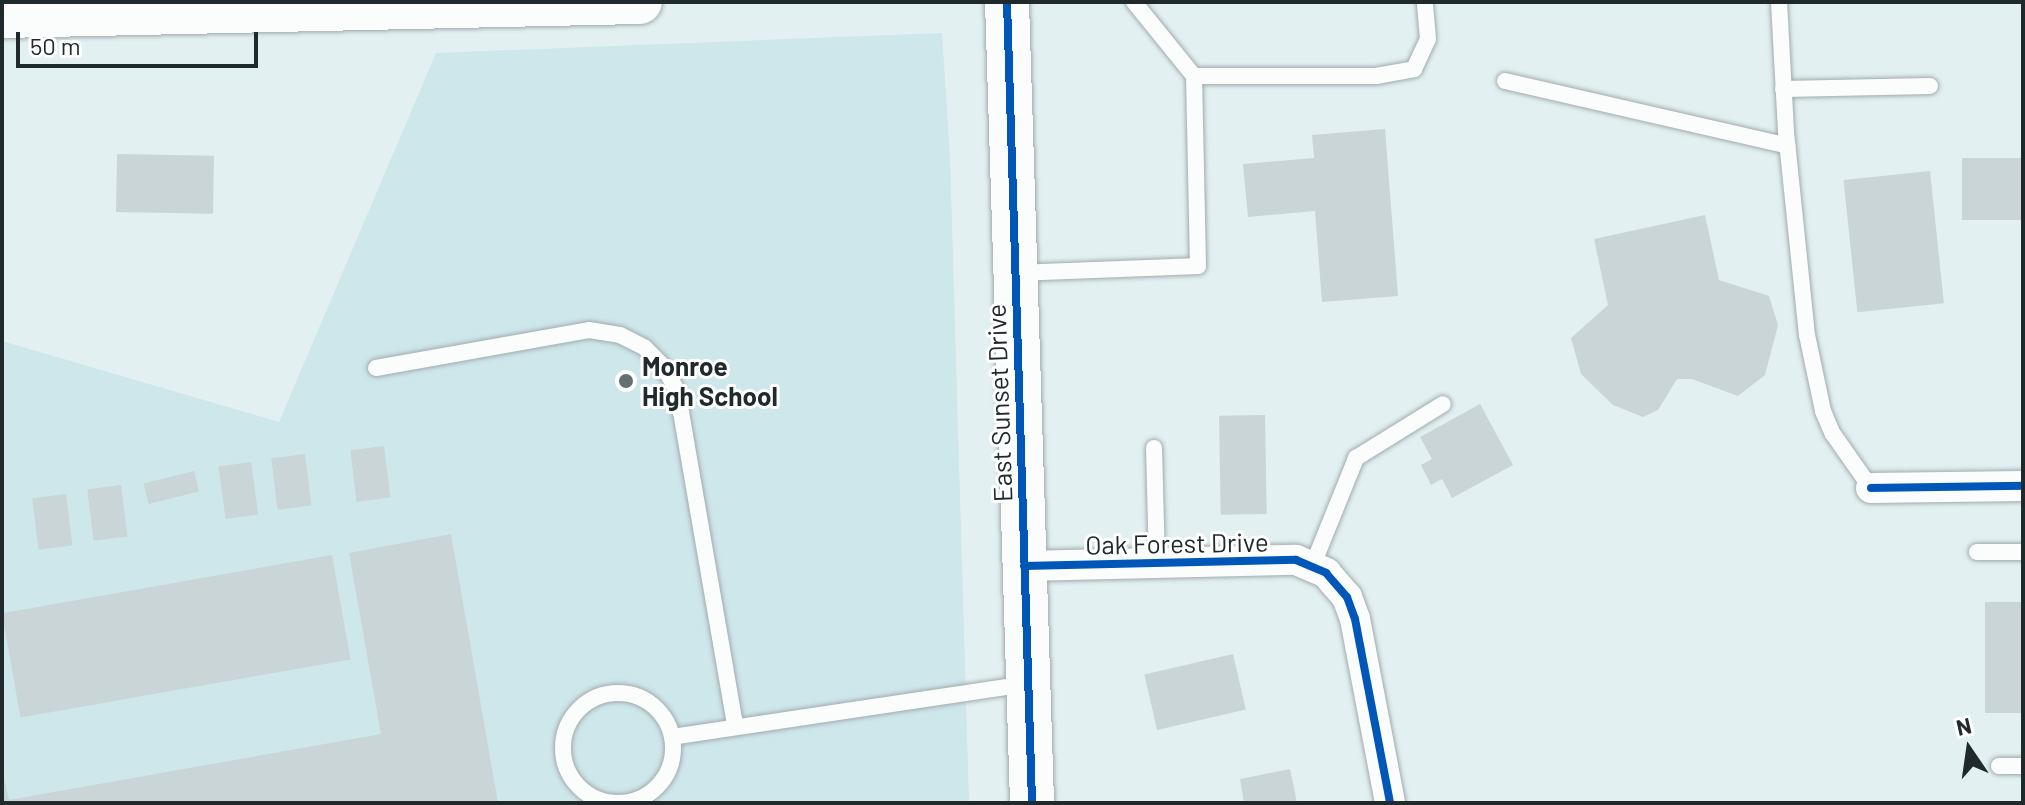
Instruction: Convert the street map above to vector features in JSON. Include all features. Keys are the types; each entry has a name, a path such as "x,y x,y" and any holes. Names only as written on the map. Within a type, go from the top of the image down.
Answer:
{"street":[{"path":"2,16 242,7 640,2"},
{"name":"East Sunset Drive","path":"1007,2 1032,803"},
{"path":"1871,488 2023,486"},
{"name":"Oak Forest Drive","path":"1024,566 1296,560 1326,573 1347,597 1355,619 1390,803"}],"lane":[{"path":"1016,273 1198,266 1194,76 1134,2"},
{"path":"1194,76 1376,76 1414,69 1428,39 1425,2"},
{"path":"1779,2 1783,89 1807,335 1823,411 1833,434 1871,488"},
{"path":"1505,81 1788,146"},
{"path":"1783,89 1930,86"},
{"path":"376,368 589,330 620,335 645,348 663,366 675,387 681,412 735,726"},
{"path":"1312,567 1356,458 1443,404"},
{"path":"1154,448 1157,565"},
{"path":"1977,552 2023,552"},
{"path":"672,737 1028,684"},
{"path":"608,694 641,698 656,708 672,737 673,754 668,771 645,796 628,802 595,798 570,775 564,759 568,725 578,711 608,694"},
{"path":"1999,766 2023,766"}],"shaded area":[{"name":"Monroe High School","path":"942,33 950,156 969,803 2,803 2,341 279,422 436,53"}],"building":[{"path":"1385,129 1398,296 1322,302 1315,211 1248,217 1243,164 1314,158 1312,135"},
{"path":"117,154 214,156 213,214 116,212"},
{"path":"1962,158 2023,158 2023,220 1962,220"},
{"path":"1930,171 1944,303 1857,312 1843,180"},
{"path":"1705,215 1719,280 1769,296 1778,325 1765,375 1738,396 1692,379 1677,379 1658,410 1643,417 1613,405 1581,374 1571,338 1608,305 1594,239"},
{"path":"1480,404 1513,465 1452,498 1442,479 1431,485 1421,465 1432,459 1420,437"},
{"path":"1265,415 1267,514 1221,515 1219,416"},
{"path":"384,446 390,498 357,502 350,450"},
{"path":"305,454 311,506 278,510 271,458"},
{"path":"251,462 258,514 226,519 218,467"},
{"path":"194,471 199,491 149,504 144,484"},
{"path":"121,485 127,537 94,541 87,489"},
{"path":"66,494 72,546 39,550 32,498"},
{"path":"451,534 498,803 2,803 2,770 9,800 381,734 349,553"},
{"path":"332,555 350,659 20,718 2,613"},
{"path":"1985,602 2023,602 2023,713 1985,713"},
{"path":"1233,654 1246,710 1157,730 1144,674"},
{"path":"1290,769 1297,803 1244,803 1240,779"}],"cycle path":[{"path":"1007,2 1032,803"},
{"path":"1871,488 2023,486"},
{"path":"1024,566 1296,560 1326,573 1347,597 1355,619 1390,803"}],"place":[{"name":"Monroe High School","path":"626,381"}]}
